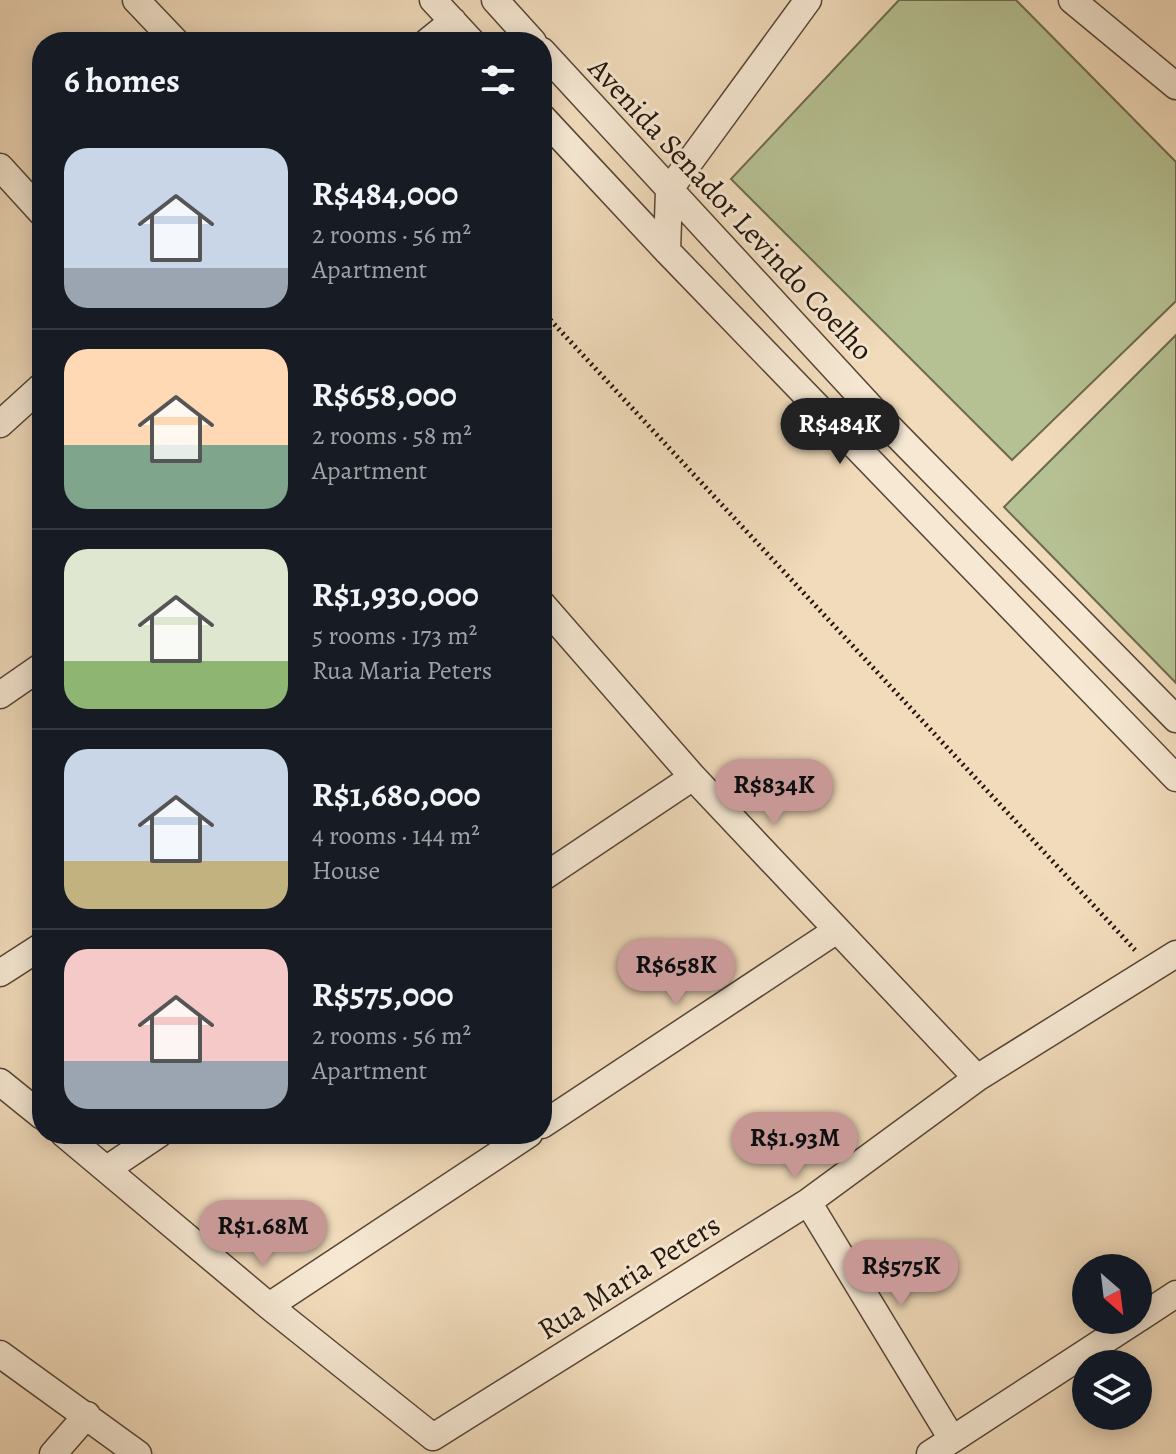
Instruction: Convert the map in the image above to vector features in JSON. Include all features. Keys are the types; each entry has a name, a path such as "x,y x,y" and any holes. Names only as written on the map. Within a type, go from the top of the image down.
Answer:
{"street":[{"path":"136,0 166,32"},
{"path":"433,0 463,32"},
{"path":"495,0 524,32"},
{"path":"667,251 669,190 808,0"},
{"path":"1072,0 1176,86"},
{"path":"1101,26 1109,0"},
{"path":"439,32 453,21"},
{"name":"Avenida Senador Levindo Coelho","path":"552,62 888,426 1176,719"},
{"path":"552,128 667,251 1172,764"},
{"path":"0,167 32,202"},
{"path":"0,424 32,395"},
{"path":"552,623 977,1078"},
{"path":"0,695 32,673"},
{"path":"552,871 693,777"},
{"path":"552,1118 837,930"},
{"path":"0,973 32,952"},
{"name":"Rua Maria Peters","path":"432,1446 808,1202 977,1078 1176,954"},
{"path":"0,1082 32,1108"},
{"path":"76,1144 432,1446"},
{"path":"107,1169 144,1144"},
{"path":"269,1306 514,1144"},
{"path":"808,1202 941,1447 1114,1334"},
{"path":"1152,1309 1176,1294"},
{"path":"0,1354 138,1454"},
{"path":"53,1454 87,1415"}],"path":[{"path":"552,322 1153,969"}],"green space":[{"path":"899,0 1016,0 1176,162 1176,301 1012,460 731,179"},
{"path":"1176,335 1176,683 1004,507"}]}
